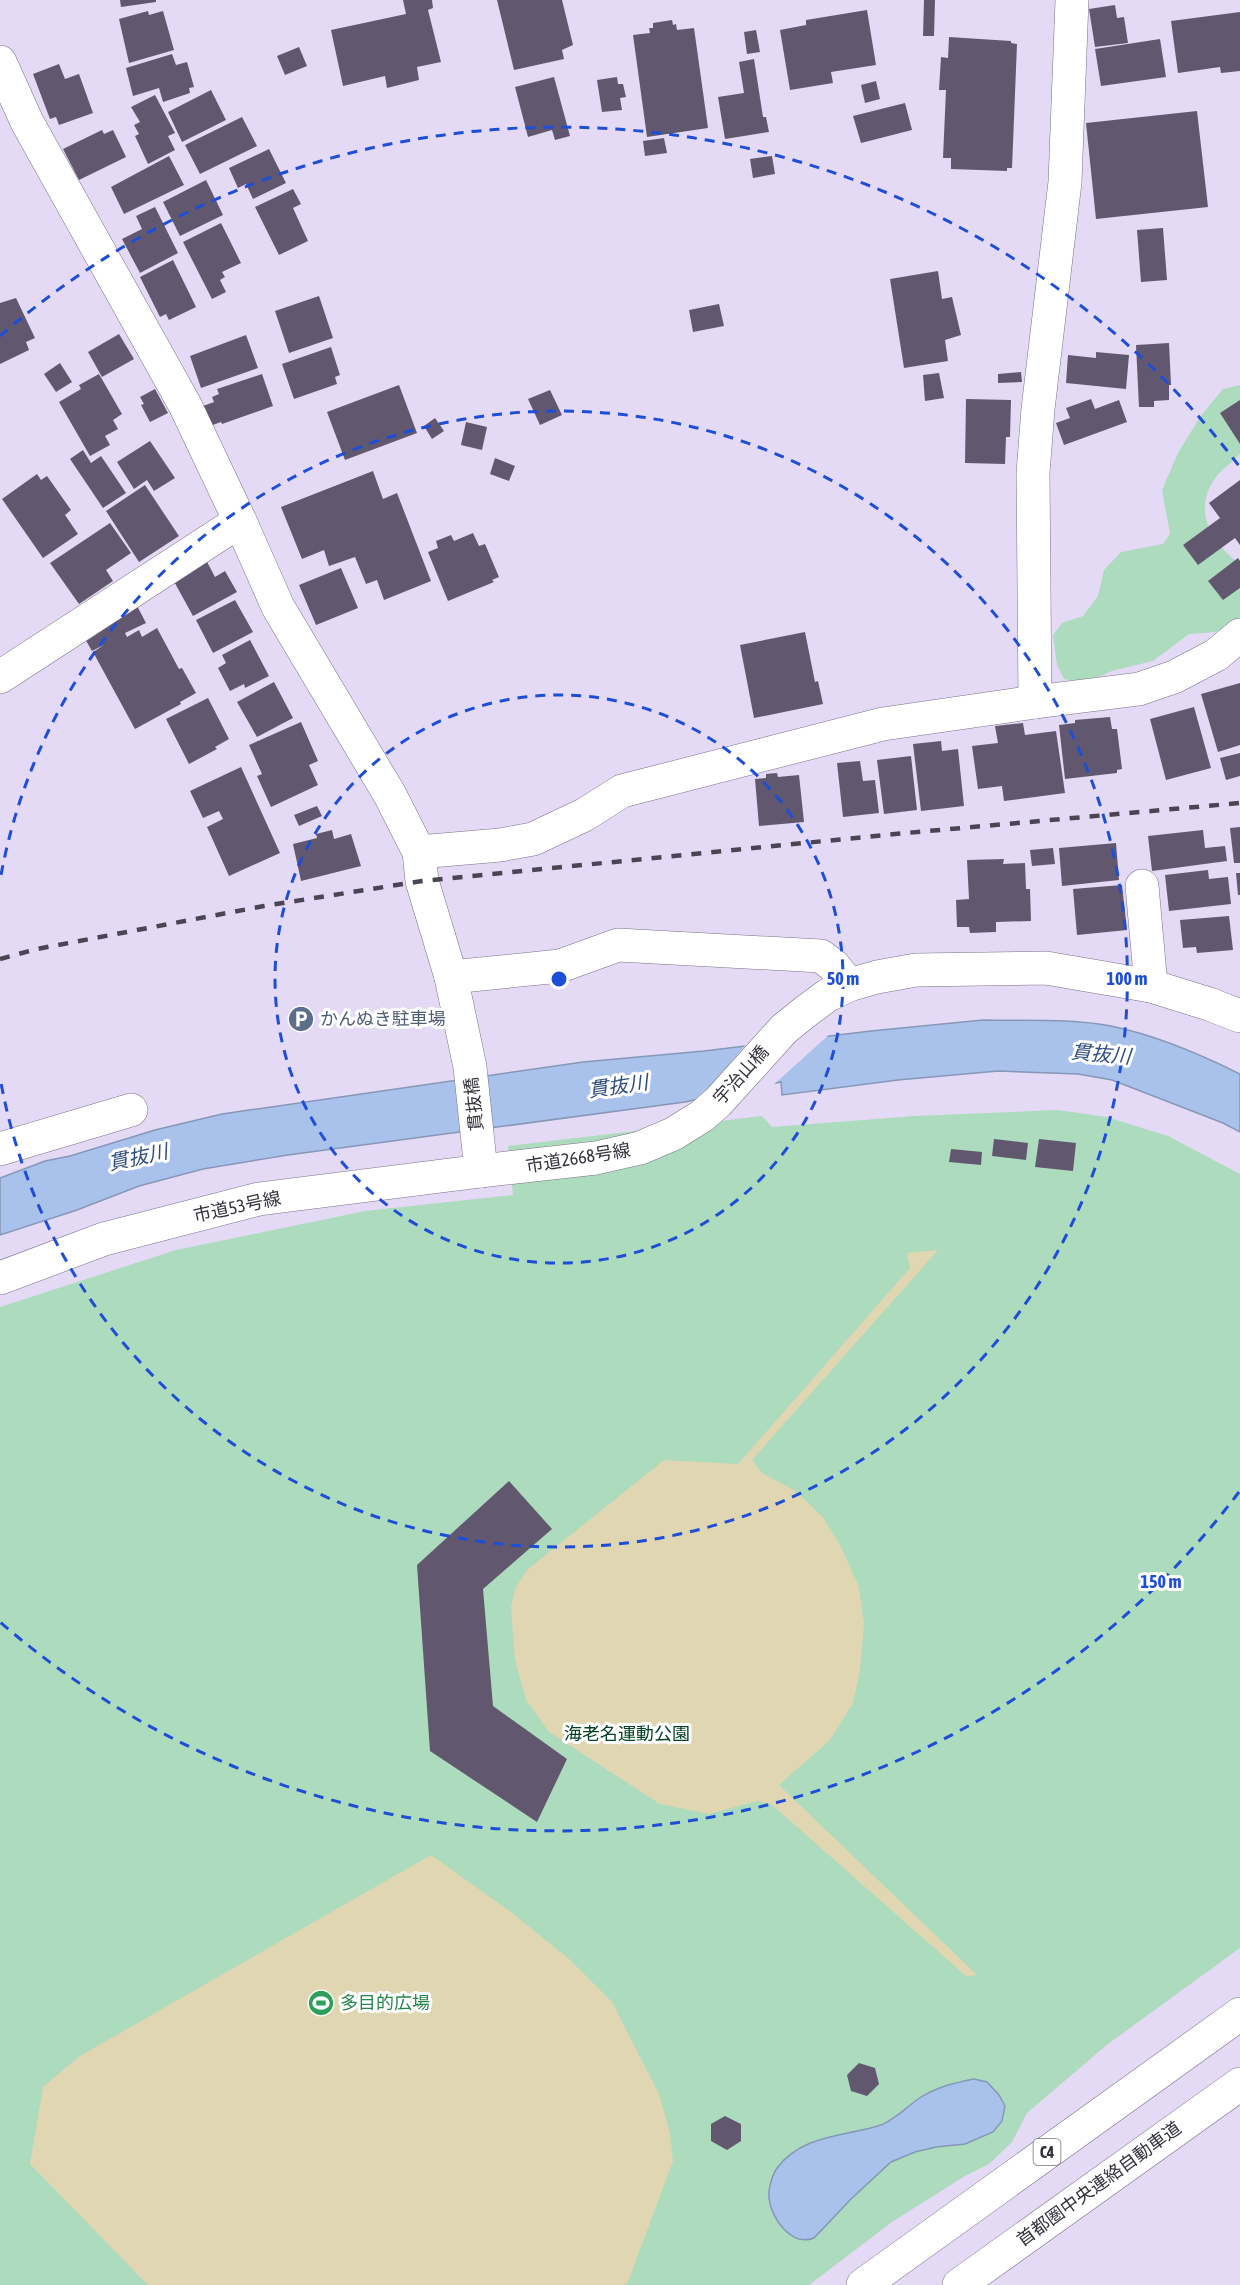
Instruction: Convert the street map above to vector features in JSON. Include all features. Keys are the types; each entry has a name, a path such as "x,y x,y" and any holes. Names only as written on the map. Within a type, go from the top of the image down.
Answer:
{"main road":[{"path":"1035,702 1033,473 1038,409 1065,182 1072,0"},
{"path":"0,62 27,122 185,405 278,607 390,795 419,852 500,845 533,839 584,815 622,791 883,724 1139,689 1174,677 1216,655 1240,635"},
{"path":"0,677 240,521"},
{"name":"貫抜橋","path":"419,852 422,881 452,977 469,1061 480,1156"},
{"path":"1142,886 1151,986"},
{"path":"452,977 560,966 618,945 821,956 834,966 849,985"},
{"name":"宇治山橋","path":"673,1134 702,1116 718,1102 784,1029 805,1012 828,995 849,985 877,977 916,970 1046,968 1151,986 1240,1016"},
{"path":"0,1149 131,1110"},
{"name":"市道2668号線","path":"480,1156 596,1158 640,1148 673,1134"},
{"name":"市道53号線","path":"0,1278 104,1239 259,1199 480,1156"},
{"name":"C4","path":"862,2285 1237,2015"},
{"name":"首都圏中央連絡自動車道","path":"959,2285 1240,2084"},
{"path":"1166,2136 1240,2095"}],"green space":[{"path":"1240,385 1240,454 1216,477 1205,502 1205,514 1214,536 1240,565 1240,620 1216,632 1189,634 1153,661 1112,671 1085,683 1064,679 1057,665 1053,635 1062,623 1083,616 1098,596 1104,570 1121,552 1163,544 1170,534 1162,490 1178,453 1200,417 1223,389"},
{"name":"海老名運動公園","path":"1058,1110 1107,1117 1168,1136 1240,1174 1240,1948 1108,2044 1027,2113 1012,2142 989,2164 965,2176 892,2222 809,2285 0,2285 0,1307 176,1250 365,1211 513,1195 508,1146 762,1116 772,1127 914,1116"}],"sand":[{"path":"938,1250 752,1460 762,1473 794,1490 823,1517 842,1549 859,1587 864,1625 860,1670 853,1703 830,1740 779,1785 977,1975 966,1976 771,1804 757,1801 709,1814 660,1804 549,1732 526,1700 515,1660 511,1607 515,1589 527,1570 664,1460 738,1464 910,1268 907,1253"},
{"name":"多目的広場","path":"431,1855 511,1912 569,1959 612,2002 659,2094 670,2133 673,2161 628,2282 624,2285 148,2285 30,2164 43,2087 80,2056"}],"water":[{"name":"貫抜川","path":"983,1020 1095,1023 1161,1040 1209,1059 1240,1074 1240,1132 1223,1123 1112,1080 1078,1074 998,1071 898,1080 782,1095 781,1082 685,1102 288,1155 203,1169 139,1186 77,1210 0,1235 0,1178 45,1161 222,1114 583,1062"},
{"path":"974,2079 987,2082 1005,2106 1002,2121 993,2132 965,2144 915,2152 891,2162 814,2238 806,2240 791,2235 778,2222 771,2206 769,2191 775,2171 787,2157 825,2138 881,2125 932,2091"}],"pier":[{"path":"832,1032 770,1088 690,1104 716,1081 747,1043"}],"building":[{"path":"120,0 156,0 156,2 121,7"},
{"path":"403,0 432,0 433,8 428,10 441,62 417,67 419,80 387,88 385,76 343,86 331,30 406,14"},
{"path":"497,0 562,0 573,45 562,50 564,59 514,70"},
{"path":"924,0 935,0 934,36 923,36"},
{"path":"1115,5 1117,18 1124,17 1128,43 1095,47 1089,9"},
{"path":"867,10 876,65 831,72 833,83 790,90 780,30 806,25 806,20"},
{"path":"148,11 149,15 163,11 174,50 129,63 119,19"},
{"path":"1240,12 1240,71 1221,73 1220,67 1178,73 1171,21"},
{"path":"672,20 677,30 694,28 708,128 647,137 633,35 650,33 649,28 653,28 653,23"},
{"path":"756,30 760,52 747,54 744,32"},
{"path":"949,37 1011,41 1017,44 1012,168 1007,168 1007,171 951,169 951,158 943,158 946,90 939,90 941,57 948,58"},
{"path":"1160,39 1166,77 1101,86 1095,49"},
{"path":"299,47 307,66 285,75 277,56"},
{"path":"172,54 176,65 187,62 194,87 189,88 190,93 163,102 159,88 133,96 126,68"},
{"path":"754,59 763,117 766,117 769,132 725,139 718,97 744,93 739,62"},
{"path":"59,64 65,79 79,74 93,113 59,125 56,117 50,119 33,74"},
{"path":"554,77 570,136 555,140 552,130 528,137 515,87"},
{"path":"617,77 618,84 623,84 626,97 620,98 622,110 602,112 597,80"},
{"path":"876,81 880,99 865,103 861,85"},
{"path":"211,90 226,120 182,142 168,112"},
{"path":"155,95 175,133 168,136 175,150 148,164 135,136 139,134 134,125 140,122 131,107"},
{"path":"905,103 912,130 861,143 853,116"},
{"path":"1197,111 1208,207 1096,219 1086,123"},
{"path":"242,117 257,146 200,174 185,145"},
{"path":"102,130 104,134 113,130 126,157 79,180 63,149"},
{"path":"664,138 667,153 645,156 643,141"},
{"path":"269,149 286,183 253,199 246,184 238,188 229,168"},
{"path":"169,156 184,185 124,214 111,187"},
{"path":"772,156 775,174 753,178 750,159"},
{"path":"206,180 223,215 180,236 163,202"},
{"path":"293,189 301,204 293,208 308,241 279,255 255,207"},
{"path":"155,207 178,253 140,273 122,239 142,229 136,216"},
{"path":"221,223 241,263 222,272 225,277 220,280 226,292 212,299 183,242"},
{"path":"1163,228 1167,280 1141,282 1137,230"},
{"path":"173,260 196,307 169,320 166,314 160,317 140,277"},
{"path":"938,271 942,299 952,297 961,335 945,340 948,361 904,368 890,279"},
{"path":"319,296 333,338 289,353 275,311"},
{"path":"16,298 35,338 26,342 29,350 0,364 0,303"},
{"path":"719,304 724,326 693,332 689,310"},
{"path":"119,334 134,359 102,377 88,352"},
{"path":"246,335 258,368 201,388 190,356"},
{"path":"1169,343 1171,385 1169,385 1169,400 1154,401 1154,407 1139,407 1136,345"},
{"path":"331,347 340,375 335,377 337,384 294,399 282,364"},
{"path":"1096,352 1129,355 1126,389 1066,383 1068,355 1096,358"},
{"path":"60,363 72,382 56,392 44,374"},
{"path":"1021,372 1022,382 998,383 998,374"},
{"path":"939,373 944,398 925,401 923,375"},
{"path":"99,374 122,414 113,420 118,429 105,436 110,445 90,456 59,402 81,389 79,385"},
{"path":"262,374 273,406 210,426 203,406 214,402 212,397 219,394 217,389"},
{"path":"399,385 417,433 345,460 327,412"},
{"path":"155,389 168,413 150,422 141,405 144,404 140,397"},
{"path":"550,390 562,415 540,425 528,399"},
{"path":"966,399 1011,400 1010,437 1006,437 1005,464 965,463"},
{"path":"1091,399 1095,409 1119,400 1127,422 1064,445 1056,423 1070,418 1066,408"},
{"path":"1240,400 1240,444 1220,413"},
{"path":"435,418 444,431 432,439 424,426"},
{"path":"466,422 487,427 482,450 461,445"},
{"path":"150,441 175,478 154,491 147,480 134,489 117,462"},
{"path":"83,450 91,463 101,456 126,493 103,508 70,459"},
{"path":"495,458 515,466 509,481 490,474"},
{"path":"373,471 383,499 397,493 431,581 384,600 377,580 366,584 355,557 329,566 324,550 302,559 281,507"},
{"path":"37,474 41,480 47,476 71,510 65,515 78,534 43,558 2,499"},
{"path":"1240,480 1240,545 1235,538 1198,565 1183,545 1220,518 1209,503"},
{"path":"145,485 179,536 139,562 106,511"},
{"path":"110,523 131,553 106,570 113,581 79,604 50,563"},
{"path":"473,533 479,546 485,544 499,577 492,580 494,582 448,601 428,552 438,548 436,541 451,535 454,541"},
{"path":"205,558 215,577 225,571 237,592 193,616 171,576"},
{"path":"1238,558 1240,588 1223,600 1208,581"},
{"path":"341,568 358,608 316,625 299,585"},
{"path":"235,600 253,632 213,653 196,620"},
{"path":"135,602 146,623 125,633 127,637 139,630 142,637 157,628 179,669 182,668 196,693 180,702 181,704 135,729 93,652 104,645 92,651 84,637"},
{"path":"805,632 815,682 818,681 823,704 754,718 740,645"},
{"path":"250,640 269,676 245,688 244,684 230,691 218,668 226,663 222,655"},
{"path":"274,682 293,718 257,737 237,702"},
{"path":"1240,683 1240,745 1218,752 1201,694"},
{"path":"208,698 229,739 215,747 217,749 189,764 166,719"},
{"path":"1194,707 1211,768 1166,780 1150,719"},
{"path":"1110,717 1112,729 1117,729 1122,769 1117,770 1117,773 1065,779 1059,725 1075,723 1075,720"},
{"path":"301,722 318,761 309,765 318,785 271,807 257,776 262,774 249,745"},
{"path":"1023,723 1025,735 1056,731 1065,793 1004,801 1002,786 978,789 972,746 998,743 995,726"},
{"path":"941,741 942,751 958,749 964,806 921,811 913,744"},
{"path":"1240,753 1240,776 1226,780 1220,758"},
{"path":"911,756 917,810 884,814 877,760"},
{"path":"860,761 863,781 875,780 879,813 843,817 837,763"},
{"path":"241,767 280,853 229,876 207,827 223,819 219,811 203,818 190,791"},
{"path":"777,773 778,777 799,775 804,822 759,826 755,779 766,778 766,774"},
{"path":"317,806 322,816 299,826 294,815"},
{"path":"1240,827 1240,863 1234,863 1230,828"},
{"path":"332,830 334,839 351,834 361,866 301,881 293,844 317,838 316,834"},
{"path":"1203,830 1205,848 1225,846 1227,861 1152,871 1148,836"},
{"path":"1116,843 1119,880 1062,886 1059,848"},
{"path":"1053,848 1055,864 1032,866 1030,850"},
{"path":"1004,859 1003,864 1025,863 1026,889 1030,889 1031,921 996,922 996,932 970,933 969,927 957,927 956,900 969,899 967,860"},
{"path":"1208,870 1209,879 1228,877 1231,904 1169,911 1165,875"},
{"path":"1236,873 1240,873 1240,895 1238,895"},
{"path":"1122,885 1127,930 1077,935 1073,889"},
{"path":"1229,916 1233,950 1197,953 1196,947 1183,948 1180,920"},
{"path":"994,1139 1028,1143 1026,1160 992,1156"},
{"path":"1039,1139 1076,1143 1073,1171 1035,1167"},
{"path":"951,1149 982,1152 981,1165 949,1162"},
{"path":"509,1481 552,1529 483,1589 493,1706 567,1759 537,1822 430,1751 417,1565"},
{"path":"859,2063 875,2068 879,2084 867,2096 851,2091 847,2075"},
{"path":"725,2116 741,2124 741,2141 727,2150 711,2141 711,2124"}],"railway":[{"path":"0,959 37,949 264,906 422,881 895,834 1240,803"}],"place":[{"name":"かんぬき駐車場","path":"301,1019"},
{"name":"多目的広場","path":"321,2003"}]}
